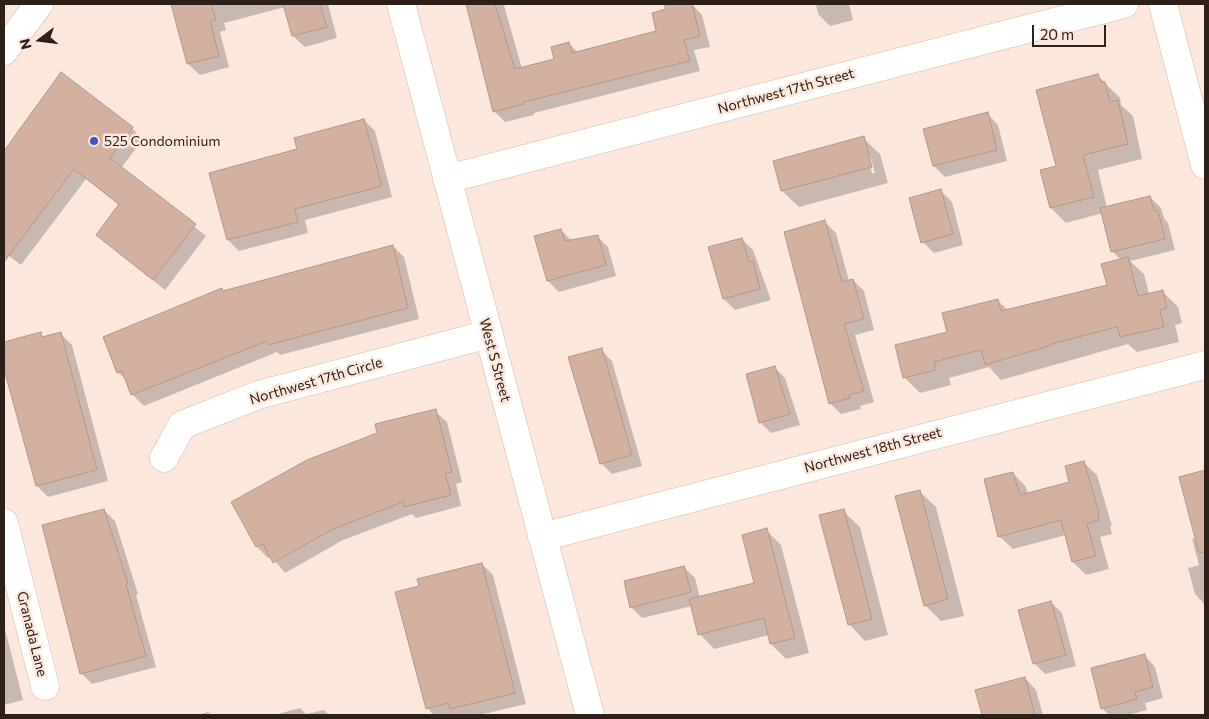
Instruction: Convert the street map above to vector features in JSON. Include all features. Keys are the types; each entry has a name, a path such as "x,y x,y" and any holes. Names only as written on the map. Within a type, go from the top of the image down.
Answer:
{"street":[{"path":"4,51 39,4"},
{"name":"West S Street","path":"401,4 590,715"},
{"name":"Northwest 17th Street","path":"447,179 1124,4"},
{"path":"1164,4 1205,165"},
{"name":"Northwest 17th Circle","path":"164,458 182,425 258,396 488,334"},
{"name":"Northwest 18th Street","path":"542,537 1205,365"},
{"name":"Granada Lane","path":"4,523 45,686"}],"building":[{"path":"171,4 211,4 216,20 210,21 219,56 187,64"},
{"path":"283,4 320,4 327,27 292,36"},
{"path":"466,4 495,4 515,69 554,59 551,47 569,42 572,53 656,31 652,13 666,9 664,4 692,4 700,36 684,40 690,61 523,102 524,104 493,112"},
{"path":"61,72 133,127 110,158 196,224 153,280 96,235 119,204 74,169 4,262 4,151"},
{"path":"1098,74 1101,82 1105,82 1110,102 1118,100 1128,144 1083,155 1094,197 1050,208 1040,170 1056,166 1036,90"},
{"path":"988,112 997,150 933,166 923,129"},
{"path":"364,119 382,186 295,209 298,222 227,240 209,173 297,149 294,138"},
{"path":"864,136 872,167 781,191 773,161"},
{"path":"941,189 953,234 921,243 909,198"},
{"path":"1150,196 1154,211 1158,210 1165,239 1111,252 1100,208"},
{"path":"825,220 842,282 853,279 864,319 844,324 864,391 849,395 850,398 829,404 784,232"},
{"path":"561,229 565,241 598,235 606,265 547,281 534,236"},
{"path":"742,238 749,262 753,261 760,289 723,299 708,247"},
{"path":"393,245 408,308 268,345 267,341 131,395 122,371 117,373 103,337 222,288 223,291"},
{"path":"1128,257 1138,296 1163,290 1167,308 1160,310 1164,327 1120,337 1117,327 1051,344 985,365 981,350 934,362 936,370 903,378 895,345 947,332 942,313 998,299 1001,311 1107,285 1101,264"},
{"path":"41,332 42,337 61,332 97,470 36,486 4,369 4,342"},
{"path":"602,348 632,455 600,464 568,357"},
{"path":"775,366 790,414 759,423 746,374"},
{"path":"436,409 452,472 445,473 451,495 404,507 403,502 331,530 273,563 263,544 256,547 231,502 307,460 377,433 375,424"},
{"path":"1084,461 1099,513 1099,520 1087,524 1096,556 1072,562 1061,520 998,537 984,479 1013,472 1020,495 1069,482 1065,466"},
{"path":"1205,470 1205,552 1199,553 1179,477"},
{"path":"920,490 948,599 924,606 895,496"},
{"path":"104,509 128,583 126,584 146,656 80,674 42,525"},
{"path":"844,509 872,619 848,625 819,515"},
{"path":"767,528 795,638 770,644 764,618 698,635 689,599 754,583 742,535"},
{"path":"482,563 515,693 450,709 448,703 426,709 395,592 419,586 417,579"},
{"path":"684,566 691,592 630,608 624,581"},
{"path":"1051,601 1066,655 1033,664 1018,610"},
{"path":"1145,654 1153,687 1135,692 1137,699 1101,709 1091,668"},
{"path":"1025,677 1035,715 982,715 975,690"}],"place":[{"name":"525 Condominium","path":"94,141"}]}
